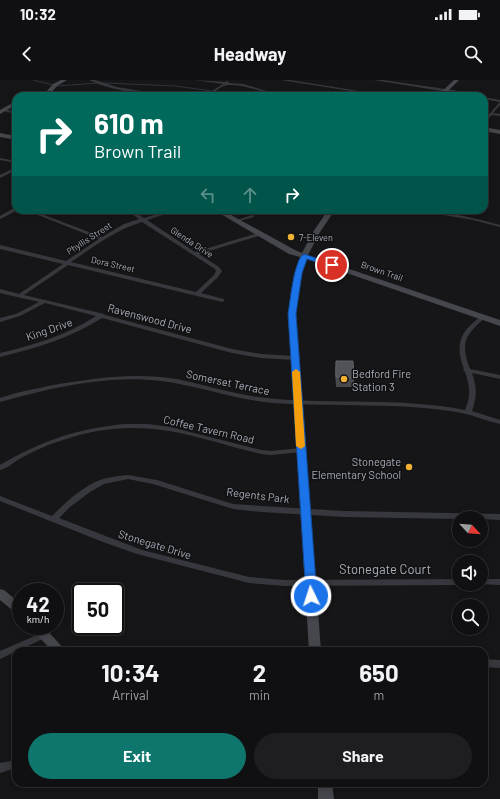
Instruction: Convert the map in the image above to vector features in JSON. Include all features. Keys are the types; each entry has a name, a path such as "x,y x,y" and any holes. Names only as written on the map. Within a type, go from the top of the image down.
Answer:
{"main road":[{"path":"49,92 54,86 65,80"},
{"path":"445,92 457,80"},
{"path":"2,111 12,105"},
{"path":"488,130 500,132"},
{"path":"0,135 12,137"},
{"name":"Brown Trail","path":"224,214 292,252 500,323"},
{"path":"315,647 292,314 299,273 304,256 316,232 329,214"},
{"path":"0,593 12,603"},
{"path":"44,635 56,647"},
{"path":"325,787 326,799"}],"street":[{"path":"91,80 116,88 143,92"},
{"path":"196,80 249,86 267,92"},
{"path":"213,92 232,80"},
{"path":"283,80 362,92"},
{"path":"376,80 457,92"},
{"path":"488,99 500,102 488,117"},
{"path":"2,111 12,112"},
{"path":"491,114 500,115"},
{"path":"0,159 12,161"},
{"path":"0,177 12,170"},
{"path":"0,218 12,211"},
{"path":"38,214 102,238"},
{"name":"Glenda Drive","path":"134,214 196,253 219,270 216,276 197,294"},
{"name":"Phyllis Street","path":"19,296 102,238 120,228 163,214"},
{"path":"441,214 500,226"},
{"path":"236,221 252,216"},
{"path":"196,253 260,234"},
{"name":"Dora Street","path":"0,247 222,300"},
{"name":"Ravenswood Drive","path":"0,291 102,315 243,353 261,356 295,358"},
{"path":"0,320 18,315 44,302"},
{"name":"King Drive","path":"0,355 64,337 89,324 102,315"},
{"path":"468,412 473,394 462,350 463,341 472,326 483,317"},
{"path":"466,370 500,377"},
{"name":"Somerset Terrace","path":"0,400 20,394 81,382 110,378 136,378 175,381 254,399 409,405 468,412 500,422"},
{"name":"Coffee Tavern Road","path":"0,468 30,450 48,442 87,430 116,427 142,426 168,429 261,452 271,453 301,450"},
{"name":"Regents Park","path":"54,519 67,505 87,490 102,482 128,477 154,482 233,506 306,512 500,517"},
{"name":"Stonegate Drive","path":"0,498 140,552 224,575 263,582 310,583"},
{"name":"Stonegate Court","path":"310,583 452,582"},
{"path":"488,582 500,582"},
{"path":"13,647 33,635"},
{"path":"0,655 12,648"},
{"path":"488,663 500,664"},
{"path":"0,768 12,765"}],"building":[{"path":"336,361 353,361 354,378 336,377"}],"waterway":[{"path":"33,80 57,86 99,83"},
{"path":"104,83 176,86 219,92"}],"slow traffic":[{"path":"296,372 301,446"}],"place":[{"name":"7-Eleven","path":"291,237"},
{"name":"Bedford Fire Station 3","path":"344,379"},
{"name":"Stonegate Elementary School","path":"409,467"}],"route":[{"path":"311,596 292,314 294,295 304,256 332,265"}]}
